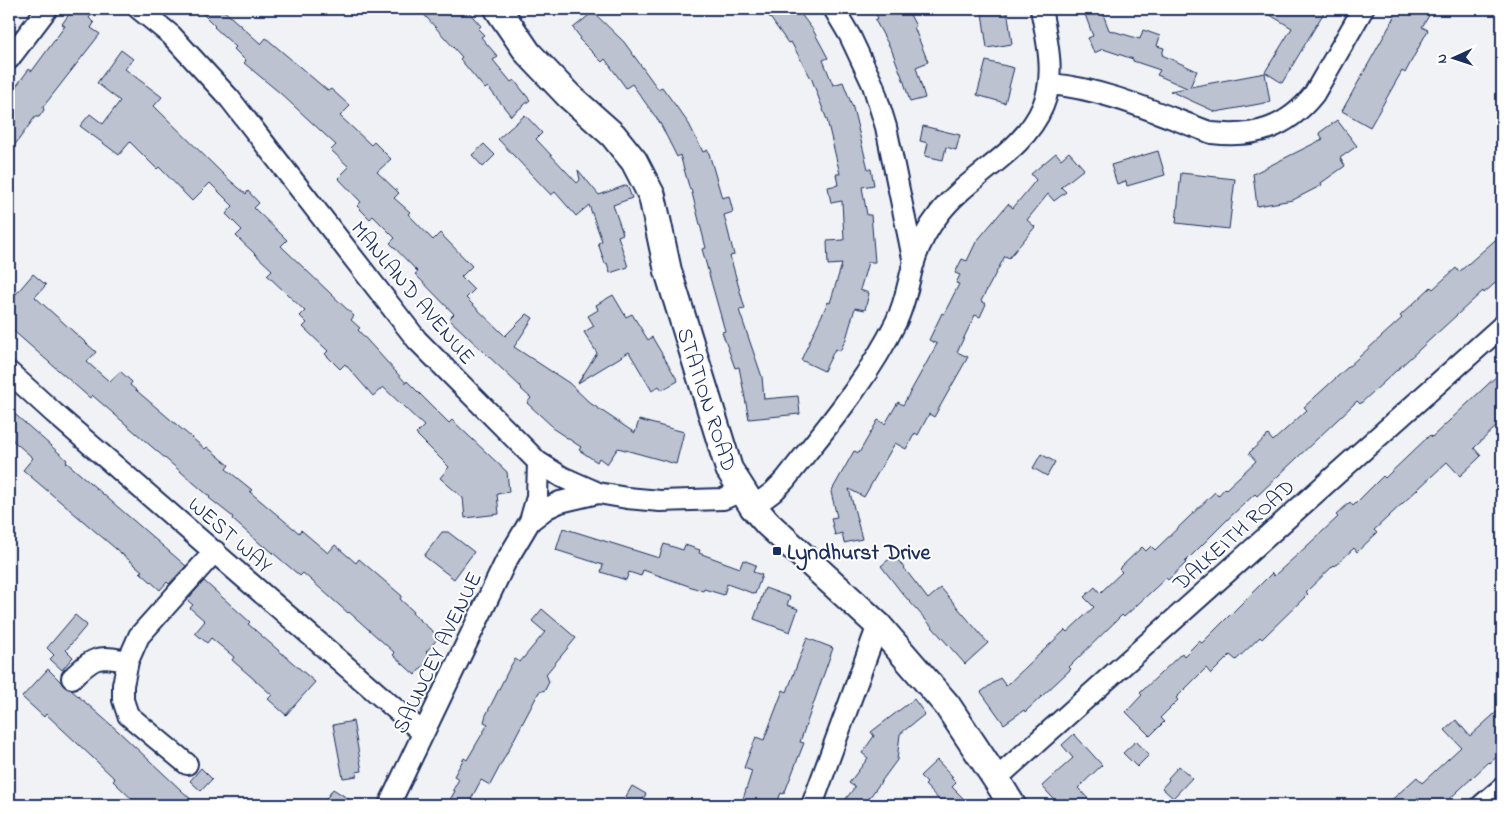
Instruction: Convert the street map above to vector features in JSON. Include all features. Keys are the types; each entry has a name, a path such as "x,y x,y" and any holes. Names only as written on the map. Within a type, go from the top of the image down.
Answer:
{"main road":[{"name":"STATION ROAD","path":"498,9 528,53 569,96 613,135 634,161 652,196 668,271 729,469 747,499 768,524 878,625 947,705 1012,805"}],"street":[{"path":"9,59 47,9"},
{"name":"MANLAND AVENUE","path":"140,9 171,35 230,99 417,340 538,462 562,477 598,493 660,501 747,499"},
{"path":"834,9 850,36 873,85 884,119 914,263"},
{"path":"747,499 773,492 785,480 862,382 897,320 907,295 914,263 926,233 952,198 1020,142 1028,130 1043,105 1050,84 1050,60 1041,9"},
{"path":"1050,84 1072,86 1097,92 1212,133 1231,136 1253,133 1276,126 1293,116 1304,106 1314,94 1363,9"},
{"name":"DALKEITH ROAD","path":"996,778 1502,326"},
{"name":"WEST WAY","path":"9,372 423,733"},
{"name":"SAUNCEY AVENUE","path":"389,805 505,563 530,521 537,497 538,462"},
{"name":"SAUNCEY AVENUE","path":"530,521 547,508 560,502 598,493"},
{"path":"187,764 128,715 123,700 123,685 128,661 139,636 215,551"},
{"path":"812,805 878,625"},
{"path":"72,678 89,662 98,658 108,657 128,661"},
{"path":"1482,805 1502,788"}],"building":[{"path":"73,9 96,9 89,18 94,23 91,28 100,34 43,107 44,110 39,117 35,117 9,153 9,96 29,69 32,71 65,26 62,24"},
{"path":"198,9 222,9 261,44 266,38 328,91 331,89 350,106 340,116 371,145 374,142 391,159 377,172 399,193 394,198 410,212 408,214 433,240 440,233 472,266 461,277 474,290 466,298 505,336 527,314 533,318 514,347 569,383 590,403 635,433 639,420 684,432 676,464 618,448 607,464 599,458 597,462 579,450 581,447 552,428 527,403 531,398 522,388 449,319 454,314 415,274 418,272 390,243 395,238 373,216 370,219 357,206 361,202 338,178 349,167 331,150 336,145 280,93 244,63 246,61 234,49 236,47"},
{"path":"419,9 466,9 481,26 478,29 484,35 481,37 498,57 493,60 511,82 514,80 530,100 511,116 488,87 485,89 460,59 462,57"},
{"path":"764,9 797,9 813,30 828,58 823,60 833,85 843,82 853,108 868,169 871,169 874,185 862,187 867,215 871,215 875,262 868,262 860,290 869,293 865,310 855,308 846,339 840,351 835,349 824,371 801,360 828,302 830,303 842,264 828,265 827,241 844,240 842,201 831,203 828,187 838,185 836,174 840,174 827,120 812,80 791,42 788,43"},
{"path":"873,9 907,9 916,26 914,27 928,62 916,67 925,98 910,102 892,51 875,20 878,18"},
{"path":"990,9 1007,9 1012,44 987,48 982,13 991,12"},
{"path":"1083,9 1101,9 1109,30 1140,39 1143,30 1160,36 1157,46 1164,48 1162,55 1197,71 1190,87 1265,73 1270,102 1216,112 1170,91 1187,88 1157,75 1160,70 1133,61 1133,59 1103,49 1094,53 1088,38 1093,36"},
{"path":"1260,9 1326,9 1282,83 1265,72 1292,28"},
{"path":"1399,9 1433,9 1422,27 1428,30 1405,73 1402,71 1370,127 1342,111"},
{"path":"593,12 624,42 658,89 662,87 689,124 703,152 708,150 722,198 729,196 733,212 724,215 734,255 730,256 745,309 739,310 762,377 764,399 798,396 800,414 749,419 739,367 735,368 722,332 725,331 702,249 706,248 680,155 677,157 660,123 632,84 626,88 605,59 602,62 579,39 580,37 573,28"},
{"path":"121,50 133,59 125,69 162,97 154,106 226,177 246,194 248,191 259,203 254,208 287,240 281,246 354,316 351,320 360,328 358,330 406,383 407,381 449,423 452,420 507,472 509,492 497,494 499,514 465,518 463,498 440,478 449,467 416,434 424,426 383,387 373,396 345,364 340,369 325,354 328,351 303,327 307,323 300,316 305,311 267,275 272,270 236,236 242,230 226,214 233,206 210,183 192,201 159,167 157,169 130,142 119,155 80,126 90,114 103,124 120,101 97,83"},
{"path":"986,61 1014,68 1005,103 977,95"},
{"path":"525,115 542,133 536,139 577,183 580,180 578,170 599,195 627,185 632,198 613,205 623,234 618,236 628,267 610,273 598,243 602,241 589,205 576,216 555,192 551,195 498,139"},
{"path":"1337,120 1357,146 1340,158 1345,166 1321,183 1322,185 1293,200 1257,206 1253,174 1323,139 1319,133"},
{"path":"923,126 960,135 956,150 946,147 943,160 925,156 928,143 920,141"},
{"path":"484,144 495,155 483,167 472,155"},
{"path":"1158,151 1165,175 1127,186 1126,181 1117,184 1111,165"},
{"path":"1069,152 1084,169 1061,187 1066,192 1054,201 1048,194 1027,220 1035,227 1009,258 1005,256 981,301 986,304 980,317 975,315 957,352 968,357 934,417 929,414 918,435 915,433 906,449 895,443 864,497 849,489 862,539 844,543 842,533 835,535 831,518 837,517 831,492 854,451 859,453 878,420 885,424 898,402 903,405 937,344 929,340 959,284 956,283 960,275 955,273 962,259 967,261 976,242 1008,204 1013,208 1036,180 1031,174 1056,153 1061,159"},
{"path":"1181,173 1235,179 1229,229 1176,223"},
{"path":"1502,234 1502,277 1484,293 1483,291 1360,404 1357,401 1257,496 1255,494 1232,515 1168,580 1166,578 1124,617 1122,615 1069,667 1071,669 1025,712 1024,710 1004,724 981,692 1000,678 1006,686 1065,630 1067,632 1094,607 1084,597 1095,587 1100,593 1122,572 1119,569 1142,547 1146,551 1151,546 1155,550 1215,492 1218,496 1256,461 1249,453 1268,435 1273,441 1307,410 1304,407 1402,318 1400,316 1431,287 1433,289 1456,268 1459,272"},
{"path":"33,274 46,285 35,297 96,352 87,362 110,382 120,371 132,382 130,385 205,449 207,447 229,465 226,469 299,533 301,530 328,553 335,545 356,563 359,559 402,596 400,599 413,611 412,613 439,637 426,652 431,657 415,675 393,655 395,653 349,612 303,573 300,576 264,547 232,519 233,517 92,395 90,398 9,327 9,288 16,294"},
{"path":"613,295 626,317 632,314 648,340 652,337 678,381 662,390 659,386 652,391 629,352 578,383 597,353 584,332 594,326 588,316 598,310 596,305"},
{"path":"1502,371 1502,421 1474,448 1481,456 1460,476 1447,462 1374,530 1377,533 1357,552 1354,548 1334,565 1306,592 1308,594 1262,639 1260,637 1236,660 1230,655 1211,674 1206,668 1176,698 1178,700 1160,718 1164,722 1150,736 1126,712 1142,695 1140,693 1182,653 1184,656 1199,641 1202,643 1272,573 1274,576 1338,517 1336,515 1350,502 1353,506 1383,476 1385,478 1430,435 1432,437"},
{"path":"9,409 67,460 66,462 186,566 169,584 167,582 160,590 140,572 142,571 23,470 33,458 9,437"},
{"path":"1041,454 1055,462 1047,476 1033,468"},
{"path":"563,528 659,558 664,544 683,550 685,545 700,550 699,553 740,568 743,560 756,565 753,572 762,575 755,594 727,584 724,595 704,589 703,591 643,570 641,576 629,572 626,580 601,572 603,565 556,550"},
{"path":"442,532 448,532 474,552 454,579 424,556"},
{"path":"894,555 928,599 941,588 988,643 965,664 902,593 881,566"},
{"path":"204,581 250,622 248,624 315,682 286,715 268,699 272,695 232,660 234,657 211,638 207,643 195,633 205,621 190,608 193,605 187,600"},
{"path":"765,588 790,597 787,605 798,609 790,632 754,619"},
{"path":"542,609 576,638 546,674 549,682 545,690 539,692 490,785 481,780 468,805 447,805 459,779 454,776 464,758 467,760 488,724 484,722 486,715 510,667 515,659 520,662 545,632 532,621"},
{"path":"75,615 87,625 66,650 73,657 62,670 50,659 54,655 47,648"},
{"path":"807,638 833,648 800,742 804,743 784,794 781,793 776,805 741,805 752,771 744,768 749,754 756,737 764,740 783,690 787,692"},
{"path":"48,669 64,686 70,689 118,731 197,805 138,805 113,781 115,779 46,714 44,717 22,697"},
{"path":"914,699 925,714 900,734 897,760 864,805 841,805 855,787 849,783 868,758 862,753 874,736 871,732"},
{"path":"1502,707 1502,752 1443,805 1386,805 1417,777 1422,783 1461,747 1445,730 1456,720 1470,736"},
{"path":"353,721 362,771 356,772 357,776 343,778 333,725"},
{"path":"1074,734 1102,765 1078,788 1094,805 1059,805 1042,786 1073,758 1062,745"},
{"path":"1136,741 1149,755 1137,767 1123,753"},
{"path":"937,760 953,777 951,778 956,783 952,787 970,805 944,805 925,785 927,783 920,776"},
{"path":"1179,766 1192,778 1173,798 1162,788"},
{"path":"201,768 212,779 201,791 190,781"},
{"path":"632,786 646,794 640,805 634,805 624,800"},
{"path":"333,789 358,805 322,805"}],"place":[{"name":"Lyndhurst Drive","path":"777,551"}]}
